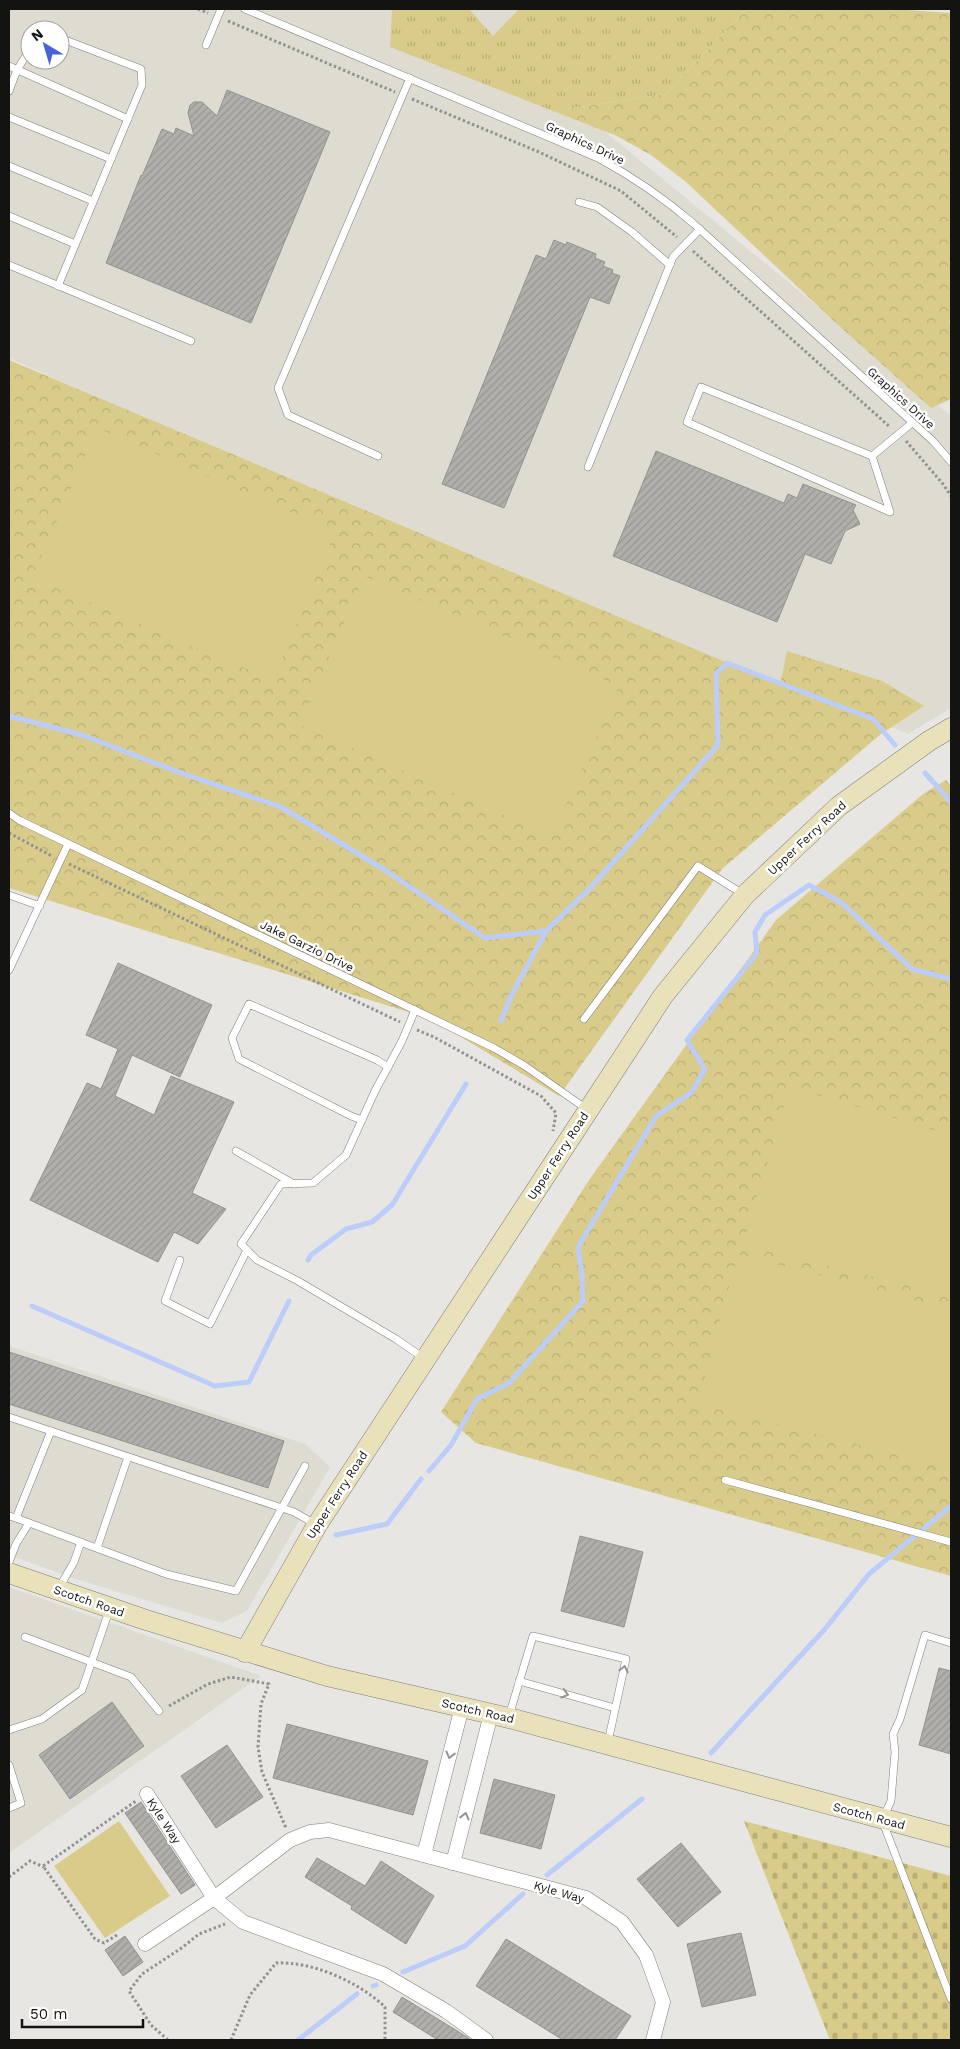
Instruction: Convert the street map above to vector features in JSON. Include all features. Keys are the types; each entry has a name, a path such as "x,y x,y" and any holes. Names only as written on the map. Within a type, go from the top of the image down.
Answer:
{"main road":[{"name":"Upper Ferry Road","path":"245,1652 317,1525 663,996 745,895 839,806 951,728"},
{"name":"Scotch Road","path":"9,1573 245,1652 327,1676 500,1716 951,1837"}],"street":[{"path":"424,1855 462,1707"},
{"path":"453,1863 500,1716"},
{"name":"Kyle Way","path":"147,1794 214,1898 243,1922 276,1936 383,1974 446,2011 486,2040"},
{"name":"Kyle Way","path":"145,1944 214,1898 290,1840 310,1832 329,1830 586,1898 622,1922 646,1955 663,2002 653,2040"}],"lane":[{"path":"206,46 221,9"},
{"name":"Graphics Drive","path":"245,9 598,158 634,178 700,230 933,441 951,462"},
{"path":"58,286 142,85 141,69 70,42"},
{"path":"9,91 20,65"},
{"path":"9,66 128,119"},
{"path":"378,456 288,415 278,388 410,78"},
{"path":"9,117 111,159"},
{"path":"9,166 94,201"},
{"path":"579,202 597,207 632,232 670,265"},
{"path":"9,216 75,244"},
{"path":"588,467 673,257 700,230"},
{"path":"9,265 191,341"},
{"path":"702,387 872,456 890,512 686,422 702,387"},
{"path":"872,456 912,423"},
{"name":"Jake Garzio Drive","path":"9,813 19,820 68,844 502,1052 588,1110"},
{"path":"9,970 68,844"},
{"path":"584,1019 698,866 745,895"},
{"path":"9,895 40,906"},
{"path":"362,1120 350,1116 239,1059 232,1038 249,1004 377,1060 388,1067"},
{"path":"415,1010 402,1041 346,1154 313,1183 281,1184 242,1244 257,1260 306,1286 396,1339 425,1359"},
{"path":"236,1151 295,1184"},
{"path":"180,1260 165,1300 210,1324 247,1250"},
{"path":"9,1417 294,1512 317,1525"},
{"path":"51,1431 12,1517 166,1574 236,1591 305,1466"},
{"path":"97,1548 128,1458"},
{"path":"725,1480 951,1542"},
{"path":"9,1562 16,1544 29,1523"},
{"path":"57,1590 74,1562 81,1542"},
{"path":"9,1730 42,1719 82,1690 110,1608"},
{"path":"951,1643 925,1635 900,1719 893,1734 895,1752 891,1801 882,1820 951,1999"},
{"path":"25,1636 131,1677 159,1711"},
{"path":"500,1716 519,1681 533,1636 626,1660 607,1745"},
{"path":"519,1681 614,1708"},
{"path":"9,1765 21,1804 9,1808"}],"path":[{"path":"159,1711 208,1684 230,1677 269,1684 261,1704 258,1747 262,1772 290,1840"},
{"path":"46,1869 44,1866 147,1794"},
{"path":"9,1876 30,1861 46,1869 95,1939 104,1943 117,1934"},
{"path":"168,2040 151,2025 129,1991 142,1974 199,1934 225,1924 234,1915"},
{"path":"231,2040 250,1995 276,1963 294,1962 329,1973 373,1995 385,2007 385,2040"}],"shaded area":[{"path":"9,9 548,9 518,60 951,416 951,708 908,734 873,719 716,674 9,358"},
{"path":"9,1346 305,1444 330,1467 247,1611 222,1623 79,1580 9,1555"},
{"path":"9,1587 261,1676 9,1853"}],"green space":[{"path":"392,9 469,9 493,36 519,9 746,9 666,94 553,111 390,47"},
{"path":"746,9 892,9 951,13 951,315 949,322 951,325 951,399 931,408 835,322 686,182 651,155 617,136 553,111 666,94"},
{"path":"9,360 780,685 787,651 882,681 924,706 881,734 722,869 559,1096 431,1019 9,888"},
{"path":"97,428 335,532 273,680 32,578"},
{"path":"364,576 619,686 552,836 300,725"},
{"path":"946,780 951,786 951,1576 476,1443 441,1412 589,1180 776,920 923,794"},
{"path":"790,1087 951,1135 951,1296 743,1245"},
{"path":"738,1254 951,1310 951,1468 698,1404"},
{"path":"119,1821 170,1896 105,1938 54,1866"},
{"path":"744,1821 951,1876 951,2040 830,2040"}],"building":[{"path":"227,90 330,132 251,323 106,263 141,175 162,129 174,134 176,128 194,136 188,113 190,105 194,102 202,102 217,116"},
{"path":"554,240 566,245 567,242 596,254 595,258 605,262 603,266 613,270 612,273 620,276 609,304 590,297 504,508 442,484 536,255 546,259"},
{"path":"656,451 784,503 788,494 797,498 803,484 856,505 853,510 860,524 845,531 831,564 805,554 777,622 613,556"},
{"path":"118,963 212,1005 180,1077 132,1055 115,1096 154,1115 171,1076 234,1102 192,1193 226,1209 198,1244 174,1232 158,1262 30,1200 87,1083 101,1089 118,1049 86,1035"},
{"path":"9,1352 284,1441 268,1488 9,1404"},
{"path":"580,1536 643,1552 624,1627 561,1611"},
{"path":"939,1668 951,1671 951,1754 919,1745"},
{"path":"112,1702 144,1746 70,1799 39,1755"},
{"path":"287,1724 428,1761 413,1815 273,1778"},
{"path":"227,1745 263,1797 216,1828 181,1776"},
{"path":"494,1779 555,1795 541,1849 480,1833"},
{"path":"141,1802 195,1885 181,1894 125,1813"},
{"path":"681,1843 721,1892 678,1927 637,1879"},
{"path":"317,1858 365,1886 381,1861 434,1896 406,1944 351,1909 352,1906 305,1877"},
{"path":"741,1933 756,1995 702,2007 687,1944"},
{"path":"125,1936 143,1962 123,1976 105,1950"},
{"path":"506,1939 631,2016 615,2040 563,2040 476,1986"},
{"path":"402,1997 471,2040 438,2040 393,2012"}],"waterway":[{"path":"9,716 82,735 181,773 281,807 385,870 485,938 546,931 591,887 718,745 716,674 727,663 873,719 895,745"},
{"path":"925,773 951,802"},
{"path":"429,1471 451,1445 477,1399 509,1383 583,1301 578,1247 656,1116 691,1093 705,1069 687,1040 757,953 755,932 765,915 809,885 842,903 912,969 951,979"},
{"path":"501,1021 512,994 546,931"},
{"path":"308,1260 311,1255 346,1229 372,1222 392,1205 466,1084"},
{"path":"32,1306 215,1386 249,1382 289,1301"},
{"path":"336,1535 387,1524 421,1479"},
{"path":"711,1753 825,1629 869,1574 951,1506"},
{"path":"547,1875 642,1799"},
{"path":"403,1972 465,1946 523,1894"},
{"path":"298,2040 357,1994"}]}
